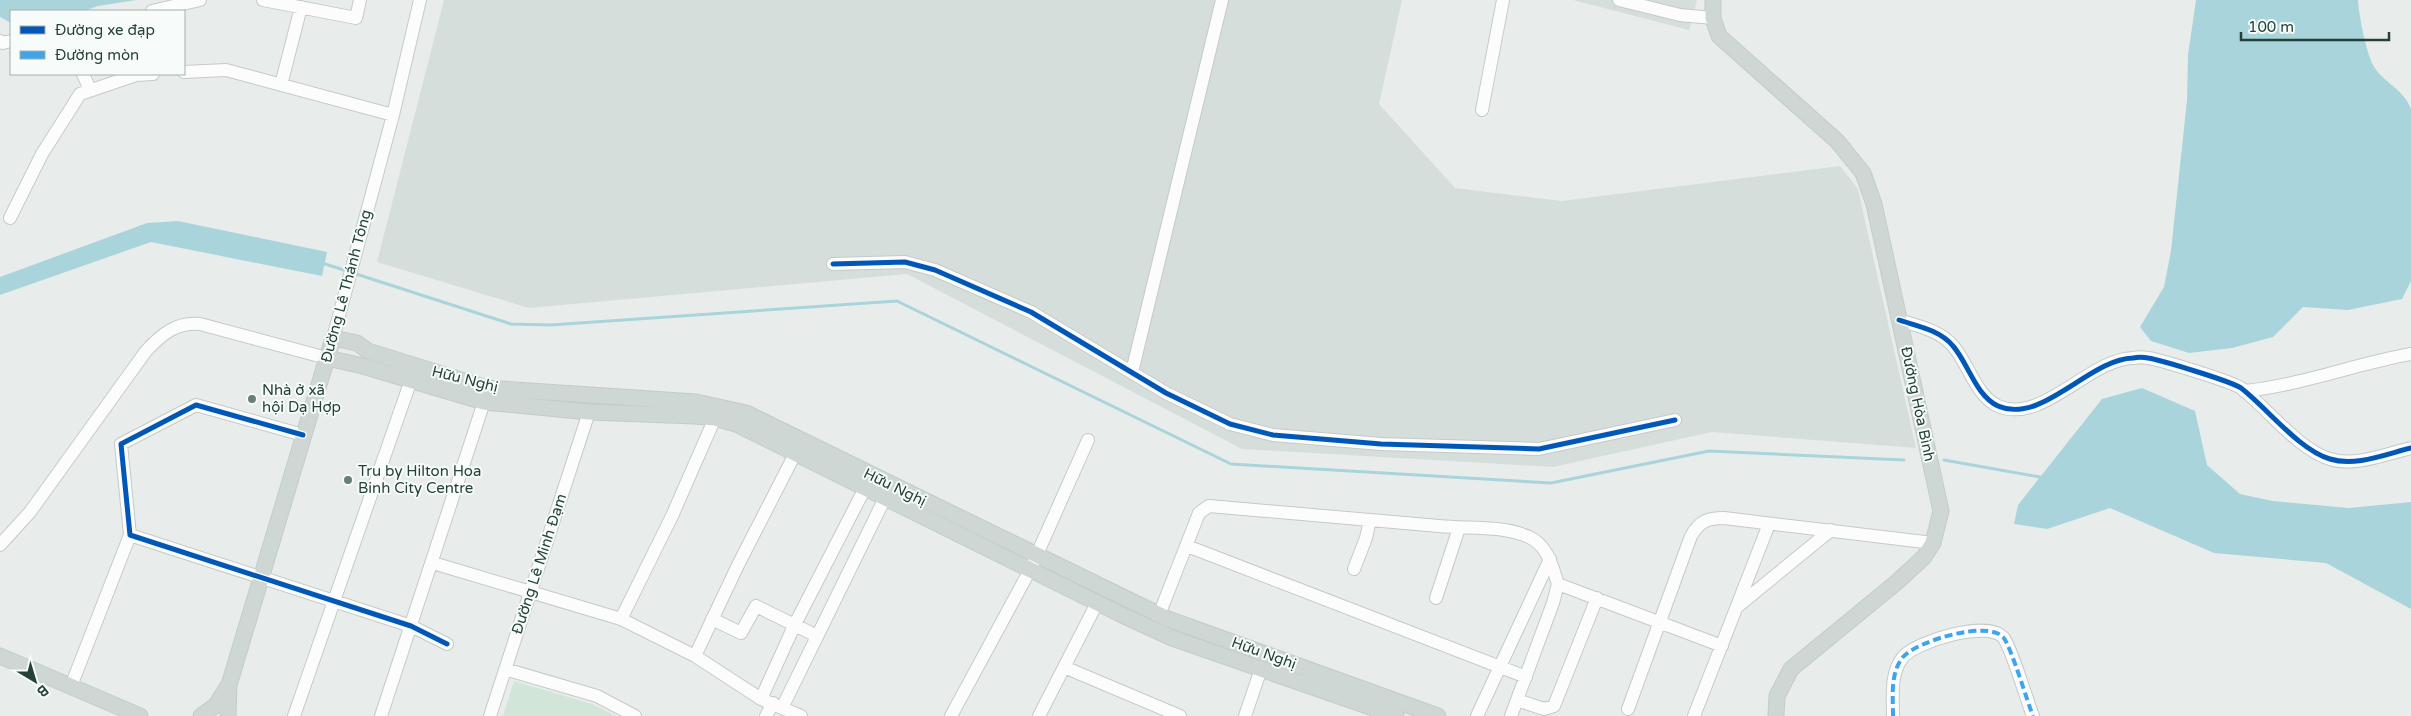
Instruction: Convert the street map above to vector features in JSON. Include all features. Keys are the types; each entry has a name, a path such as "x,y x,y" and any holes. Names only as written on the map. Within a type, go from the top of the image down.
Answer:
{"main road":[{"name":"Đường Hòa Bình","path":"1713,0 1713,18 1719,36 1837,141 1863,173 1874,204 1941,511 1933,542 1924,557 1897,582 1791,669 1777,696 1776,716"},
{"name":"Đường Lê Thánh Tông","path":"228,716 229,684 333,338"},
{"name":"Hữu Nghị","path":"333,338 357,343 368,351 487,388 696,402 723,406 746,413 884,481 1033,563 1097,603 1122,615 1172,638 1261,669 1368,712 1396,716"},
{"name":"Hữu Nghị","path":"327,358 484,402 589,412 715,418 736,424 885,498 1033,563 1128,600 1159,615 1438,716"},
{"path":"538,407 540,392"},
{"path":"1122,615 1128,600"},
{"path":"0,656 140,716"},
{"name":"Đường Lê Thánh Tông","path":"201,716 216,704 229,684"}],"street":[{"path":"156,10 200,0"},
{"path":"265,0 356,18 360,0"},
{"name":"Đường Lê Thánh Tông","path":"333,338 393,115 420,0"},
{"path":"1132,372 1222,0"},
{"path":"1482,110 1503,0"},
{"path":"1619,0 1680,16 1713,18"},
{"path":"281,85 302,7"},
{"path":"185,72 226,70 393,115"},
{"path":"83,75 90,90"},
{"path":"10,218 47,147 80,94 136,75"},
{"path":"833,264 905,262 935,270 1031,312 1166,393 1230,424 1272,434 1358,442 1539,449 1675,420"},
{"path":"1899,320 1940,334 1953,345 1985,396 1997,405 2012,409 2032,407 2109,363 2130,358 2147,357 2240,387 2295,436 2329,459 2349,462 2411,448"},
{"path":"0,545 30,512 146,351 158,338 172,329 185,323 200,324 327,358"},
{"path":"2244,391 2295,384 2348,368 2411,354"},
{"path":"294,716 411,380"},
{"path":"382,716 484,402"},
{"path":"71,686 130,535 121,444 196,405 303,436"},
{"name":"Đường Lê Minh Đạm","path":"490,716 589,412"},
{"path":"621,619 672,516 715,418"},
{"path":"952,716 1033,563 1088,440"},
{"path":"695,656 796,454"},
{"path":"766,716 772,703 794,626 865,488 884,481 885,498 817,636 772,703"},
{"path":"1159,615 1199,513 1209,506 1459,528 1507,530 1530,537 1543,547 1550,559 1558,584 1511,716"},
{"path":"1628,709 1691,536 1697,526 1704,520 1712,518 1933,542"},
{"path":"1354,569 1366,538 1370,520"},
{"path":"1694,716 1769,524"},
{"path":"1436,598 1459,528"},
{"path":"1738,606 1831,530"},
{"path":"130,535 411,626 448,644"},
{"path":"1187,546 1526,677"},
{"path":"832,553 853,563"},
{"path":"1477,716 1550,559"},
{"path":"433,562 531,590 621,619 695,656 772,703 801,716"},
{"path":"1558,584 1722,646"},
{"path":"1517,700 1544,709 1554,706 1597,598"},
{"path":"1039,716 1097,603"},
{"path":"712,619 741,633 756,606 817,636"},
{"path":"1893,716 1893,678 1904,656 1917,645 1967,632 1991,630 2004,638 2033,716"},
{"path":"1064,667 1159,713 1180,716"},
{"path":"505,669 597,696 635,716"},
{"path":"1245,716 1261,669"}],"shaded area":[{"path":"444,0 1402,0 1379,104 1455,188 1562,201 1840,166 1858,189 1916,448 1712,432 1553,467 1242,449 907,274 529,308 377,262"},
{"path":"1573,0 1697,0 1689,30"}],"green space":[{"path":"514,681 592,704 616,716 503,716"}],"water":[{"path":"0,0 136,0 98,6 87,10 10,10 10,22 0,17"},
{"path":"2196,0 2358,0 2363,33 2373,65 2403,96 2411,109 2411,281 2402,299 2348,310 2303,307 2273,337 2232,348 2189,353 2151,341 2140,327 2164,287 2171,251 2187,100 2188,55"},
{"path":"178,221 327,252 322,276 151,242 0,295 0,277 147,223"},
{"path":"2142,388 2195,411 2207,465 2240,494 2273,501 2349,508 2411,502 2411,609 2326,563 2214,553 2110,508 2047,529 2014,524 2018,505 2102,399"}],"waterway":[{"path":"322,263 347,271"},
{"path":"353,273 511,324 551,325 897,301 1231,464 1551,483 1709,451 1904,460"},
{"path":"1944,460 2040,477"}],"marked path":[{"path":"1893,716 1894,677 1903,657 1922,645 1937,639 1968,632 1983,631 1995,632 2003,637 2006,642 2033,716"}],"cycle path":[{"path":"833,264 905,262 935,270 1031,312 1166,393 1230,424 1273,435 1381,444 1539,449 1675,420"},
{"path":"1899,320 1928,329 1948,341 1958,353 1984,395 1998,406 2015,409 2031,407 2116,361 2144,357 2225,381 2241,388 2295,438 2318,454 2330,459 2350,462 2360,461 2411,448"},
{"path":"303,435 196,405 121,444 130,535 411,626 447,644"}],"place":[{"name":"Nhà ở xã hội Dạ Hợp","path":"252,399"},
{"name":"Tru by Hilton Hoa Binh City Centre","path":"348,480"}]}
